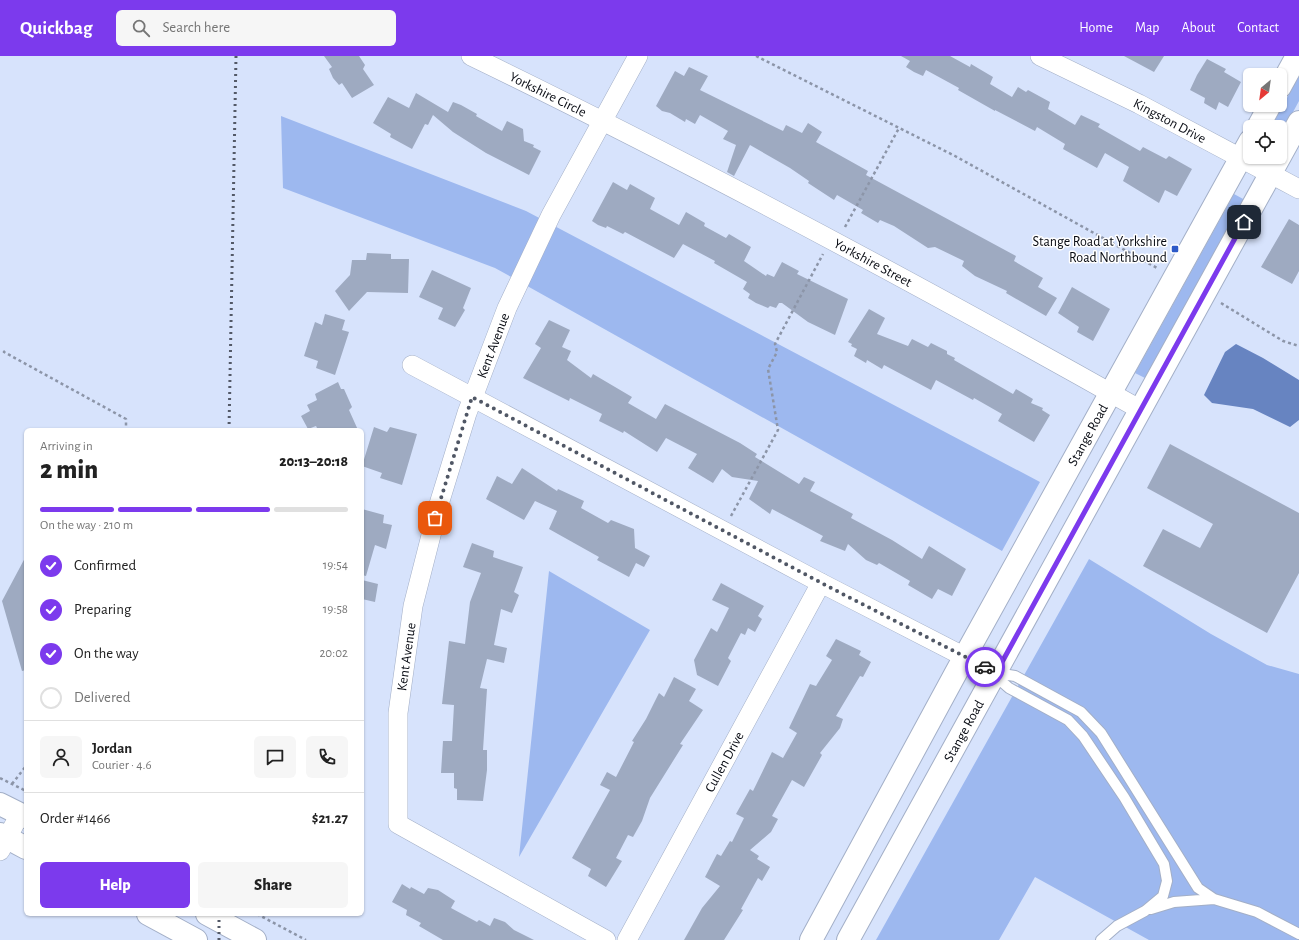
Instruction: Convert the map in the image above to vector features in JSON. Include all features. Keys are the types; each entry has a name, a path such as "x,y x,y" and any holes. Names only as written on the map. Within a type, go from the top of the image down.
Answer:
{"main road":[{"path":"1287,74 1297,56"},
{"name":"Stange Road","path":"848,940 1299,122"},
{"name":"Stange Road","path":"811,940 965,656 1243,154"},
{"path":"0,804 24,811"},
{"path":"152,916 196,940"},
{"path":"211,916 255,940"}],"street":[{"name":"Yorkshire Circle","path":"471,56 604,120"},
{"name":"Kent Avenue","path":"606,940 398,824 398,713 413,606 439,504 472,397 507,308 551,215 638,56"},
{"name":"Kingston Drive","path":"1040,56 1139,104 1243,148"},
{"name":"Yorkshire Street","path":"604,120 834,241 1140,410"},
{"name":"Kingston Drive","path":"1261,164 1271,174 1299,189"},
{"path":"412,365 821,583 996,673"},
{"name":"Cullen Drive","path":"627,940 821,583"},
{"path":"8,843 24,811"}],"lane":[{"path":"996,673 1016,676 1081,712 1101,733 1198,888 1214,899 1258,912 1299,934"},
{"path":"996,673 1001,681 1009,688 1068,720 1084,736 1124,797 1164,864 1167,881 1164,896 1145,911"},
{"path":"1101,940 1116,926 1145,911 1174,902 1214,899"}],"path":[{"path":"756,56 986,173 1157,268"},
{"path":"723,531 778,430 768,368 777,352 775,344 900,128"},
{"path":"1221,303 1283,341 1299,346"},
{"path":"5,351 4,352 126,419 126,428"},
{"path":"12,784 24,769"},
{"path":"0,778 24,790"},
{"path":"261,916 306,940"}],"shaded area":[{"path":"1299,76 1299,101 1287,123 1287,120 1275,120 1279,112 1287,112 1287,98"},
{"path":"281,116 526,211 1040,482 1002,551 495,268 283,188"},
{"path":"1234,194 1245,200 1145,378 1135,373"},
{"path":"1236,344 1263,358 1299,380 1299,420 1290,427 1253,409 1212,403 1204,395 1225,352"},
{"path":"1089,559 1211,634 1267,665 1299,674 1299,940 1149,940 1035,877 999,940 876,940"},
{"path":"549,571 650,630 519,857"}],"building":[{"path":"324,56 359,56 365,65 363,69 374,85 352,98 342,83 339,85 333,78 329,69 332,67"},
{"path":"901,56 950,56 970,67 971,64 993,77 990,84 1012,97 1018,87 1026,92 1028,90 1050,102 1048,109 1075,125 1081,115 1100,124 1098,127 1140,151 1143,147 1166,159 1169,156 1192,169 1177,196 1165,190 1159,203 1123,181 1129,167 1105,153 1097,168 1063,149 1065,144 1037,127 1035,131 995,111 958,90 959,88 926,70 923,76 914,72 906,67 910,61"},
{"path":"1124,56 1164,56 1154,72"},
{"path":"1207,59 1226,69 1224,72 1241,82 1228,107 1219,102 1216,110 1204,103 1205,98 1190,90"},
{"path":"689,67 708,76 700,90 783,131 786,125 802,133 808,123 822,132 816,142 868,171 866,175 1016,256 1014,261 1043,278 1038,287 1057,298 1046,316 1006,293 1007,291 975,276 962,266 964,261 935,247 928,248 894,226 880,220 878,223 861,213 863,210 837,195 834,200 808,183 809,181 790,168 750,145 734,176 727,172 736,145 723,139 728,131 700,115 695,124 686,119 685,122 670,113 662,111 656,106 675,71 684,76"},
{"path":"416,93 448,112 453,102 461,105 477,114 476,116 502,131 507,121 523,129 524,141 534,145 533,147 541,151 529,175 486,153 453,132 433,115 428,125 425,124 412,149 390,137 391,134 373,123 388,97 409,108"},
{"path":"613,182 627,190 630,184 655,198 650,209 679,225 686,212 705,223 704,226 726,238 729,234 751,247 744,261 766,276 767,274 774,277 782,262 799,271 797,274 848,299 835,335 808,322 782,303 779,303 776,308 770,306 768,308 756,303 748,298 750,294 743,289 747,282 714,263 715,261 683,244 674,258 625,232 623,234 607,226 606,228 598,225 592,221"},
{"path":"1289,219 1299,225 1299,271 1292,284 1261,267"},
{"path":"367,253 391,254 391,259 409,259 408,293 367,292 349,311 335,291 350,275 352,260 366,260"},
{"path":"432,270 471,288 463,308 465,310 455,327 438,319 443,308 419,297"},
{"path":"1072,287 1110,309 1093,341 1077,332 1079,327 1058,313"},
{"path":"869,309 885,318 877,334 908,346 912,339 928,347 931,343 947,351 947,354 955,358 954,360 1013,394 1016,389 1033,399 1031,403 1043,408 1042,410 1050,415 1034,442 998,421 1002,414 974,398 973,400 936,380 931,390 884,365 882,369 867,360 866,363 854,356 857,349 851,346 852,344 848,342"},
{"path":"325,314 345,320 342,330 349,332 335,375 316,368 318,361 304,356 315,322 322,325"},
{"path":"549,320 570,330 562,347 571,351 567,360 591,378 593,374 632,397 628,403 656,419 665,404 740,443 757,454 755,457 799,484 804,477 815,482 810,491 853,514 851,518 892,540 922,559 929,546 966,569 952,596 938,589 932,599 908,585 910,581 879,563 877,565 866,560 848,544 845,551 820,541 823,536 772,509 770,514 749,499 758,481 732,477 722,469 713,483 688,468 697,454 666,438 657,452 624,431 623,433 599,421 602,414 570,398 569,401 523,378 541,348 535,344"},
{"path":"338,382 341,389 344,389 352,407 349,410 357,428 317,428 316,426 307,428 301,416 310,411 307,405 317,400 315,394"},
{"path":"374,427 387,432 390,427 417,434 402,485 380,478 382,473 364,467 364,460"},
{"path":"1170,444 1299,513 1299,573 1267,633 1143,566 1163,529 1200,548 1213,524 1147,488"},
{"path":"522,468 557,491 558,489 584,501 581,508 608,523 611,520 634,529 635,548 650,556 644,567 636,563 629,577 597,560 599,557 549,529 557,511 535,501 524,520 486,499 497,476 512,484"},
{"path":"364,510 384,515 383,523 392,525 386,549 375,545 366,576 364,576"},
{"path":"472,543 494,551 493,557 523,567 514,592 519,595 512,613 501,609 494,645 507,648 504,663 487,659 480,688 487,689 483,750 487,750 487,770 483,801 457,800 457,789 454,788 454,773 441,773 443,741 452,741 454,705 442,704 449,641 465,644 470,602 481,573 463,567"},
{"path":"24,560 24,670 22,671 2,601"},
{"path":"364,580 378,584 375,602 364,599"},
{"path":"721,583 764,606 758,616 762,619 755,632 748,628 745,635 741,633 728,658 731,661 718,686 697,675 694,660 711,628 717,632 729,608 712,600"},
{"path":"836,639 861,651 859,655 871,662 863,677 860,676 836,716 843,719 840,728 820,753 822,755 804,787 792,780 772,816 778,819 771,832 750,850 759,856 757,859 770,867 762,881 758,878 741,909 743,910 724,940 684,940 702,908 720,886 705,877 717,854 721,856 730,841 732,842 744,818 736,814 750,789 753,791 772,752 783,758 797,733 789,728 810,684 816,686 832,660 826,656"},
{"path":"674,677 696,689 689,701 703,710 680,744 683,745 650,798 642,821 633,837 628,835 616,858 622,861 606,887 588,876 591,869 572,858 610,790 600,785 607,772 616,777 634,742 632,741 646,719 659,693 664,697"},
{"path":"402,884 410,889 411,887 424,894 428,888 438,890 455,901 451,908 477,922 479,920 490,926 494,918 505,922 514,930 534,940 443,940 419,926 421,923 406,915 407,910 392,902"}],"railway":[{"path":"229,428 236,56"},
{"path":"219,916 219,940"}],"way so far":[{"path":"435,518 472,397 831,588 985,667"}],"place":[{"name":"Stange Road at Yorkshire Road Northbound","path":"1175,249"}],"route":[{"path":"985,667 996,673 1244,222"}]}
